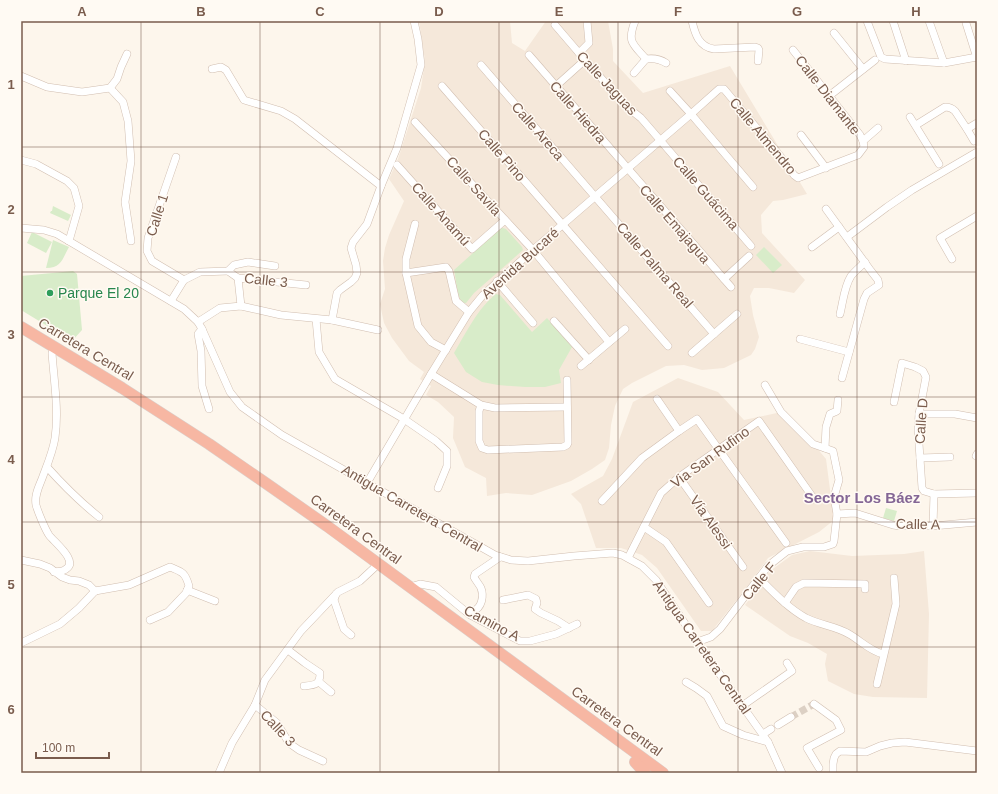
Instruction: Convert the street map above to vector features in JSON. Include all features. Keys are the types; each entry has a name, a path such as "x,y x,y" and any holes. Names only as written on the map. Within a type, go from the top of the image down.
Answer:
{"highway":[{"name":"Carretera Central","path":"21,326 54,350"},
{"name":"Carretera Central","path":"21,334 54,350 122,388 209,444 321,521 376,566 635,757 662,773"},
{"name":"Carretera Central","path":"376,566 410,587 635,757 650,773"},
{"path":"635,757 645,773"},
{"path":"635,757 651,760 671,773"}],"street":[{"path":"332,320 338,293 355,278 356,265 351,248 353,242 367,224 397,148 421,65 414,21"},
{"path":"580,53 589,43 587,21"},
{"path":"635,21 631,37 632,44 646,59"},
{"path":"692,21 702,45 714,49 755,47 759,50 758,61"},
{"path":"867,21 881,57 885,59 944,63 977,57 966,23"},
{"path":"893,21 906,61"},
{"path":"930,21 944,63"},
{"name":"Calle Jaguas","path":"555,25 628,108 641,118 660,140"},
{"path":"834,33 863,69"},
{"name":"Calle Diamante","path":"793,50 857,130 863,142"},
{"path":"21,76 47,87 82,92 110,88 117,79 127,54"},
{"name":"Calle Hiedra","path":"529,55 627,169"},
{"path":"634,73 646,59 653,58 666,63"},
{"path":"556,86 585,60"},
{"path":"829,96 875,60"},
{"name":"Calle Areca","path":"480,65 595,197"},
{"path":"212,69 221,67 226,70 244,100 281,111 295,118 381,186"},
{"name":"Calle Pino","path":"442,86 668,346"},
{"path":"110,88 124,102 128,121 131,161 124,202 131,241"},
{"name":"Avenida Bucaré","path":"367,483 469,312 483,295 497,281 719,89 724,89"},
{"name":"Calle Almendro","path":"724,89 781,157 794,176 798,178 826,168"},
{"path":"670,91 753,187"},
{"path":"916,125 945,107 952,108 974,142"},
{"path":"910,117 939,164"},
{"name":"Calle Savila","path":"415,122 533,250 609,342"},
{"path":"967,129 977,123"},
{"path":"801,135 826,168 858,155 864,148 863,142 878,128"},
{"name":"Calle Guácima","path":"660,140 751,246"},
{"path":"847,237 912,190 977,152"},
{"name":"Calle 1","path":"176,157 148,238 147,251 152,261 184,280"},
{"path":"21,160 36,164 67,181 74,188 79,206 69,241"},
{"name":"Calle Anamú","path":"397,165 472,249 505,220"},
{"name":"Calle Emajagua","path":"627,169 731,287"},
{"name":"Calle Palma Real","path":"595,197 714,334"},
{"path":"826,209 878,280 879,285 867,293 864,299 842,378"},
{"path":"952,259 940,238 977,216"},
{"path":"415,224 406,259 406,273 418,326 431,342 446,350"},
{"path":"812,247 839,227"},
{"name":"Antigua Carretera Central","path":"21,228 44,230 57,234 184,309 198,322 230,392 242,408 282,435 483,549 500,557 511,560 528,561 613,553 622,555 642,566 656,580 697,642 763,734 782,773"},
{"path":"724,279 749,256"},
{"path":"171,301 184,280 200,272 228,271 234,265 248,262 275,266"},
{"path":"840,314 850,277 865,262"},
{"path":"406,273 446,267 449,272 456,300 469,312"},
{"name":"Calle 3","path":"228,271 238,278 306,285"},
{"path":"238,278 241,306"},
{"path":"497,281 533,323"},
{"path":"198,322 220,308 241,306 281,315 332,320 378,330"},
{"path":"692,353 737,314"},
{"path":"316,319 319,352 335,379 404,419 436,441 447,451 447,466 438,488"},
{"path":"554,321 589,360"},
{"path":"202,329 198,334 201,351 202,386 209,409"},
{"path":"581,366 625,329"},
{"path":"800,339 849,352"},
{"path":"54,350 57,405 55,439 52,453 36,494 38,513 49,534 68,557 70,562 69,567 66,570 54,572"},
{"name":"Calle D","path":"894,402 902,363 923,371 926,377 919,414 918,429 922,488 924,491 934,494"},
{"path":"431,374 481,405 495,408 567,407"},
{"path":"481,405 479,411 479,441 482,448 488,450 563,447 568,443 567,380"},
{"name":"Calle F","path":"697,642 711,637 720,629 768,566 788,551 803,547 824,547 833,544 837,514 834,497 839,480 833,451 813,444 781,412 765,385"},
{"path":"657,399 679,431"},
{"path":"825,448 827,424 830,414 837,411 838,400"},
{"path":"919,414 955,414 977,418"},
{"path":"602,501 642,458 697,419 786,543"},
{"name":"Via San Rufino","path":"628,558 662,493 679,477 759,422 814,499"},
{"path":"920,458 950,457"},
{"path":"47,466 60,482 80,502 99,517"},
{"name":"Vía Alessi","path":"679,477 743,567"},
{"path":"933,526 934,494 977,493"},
{"name":"Calle A","path":"837,514 855,513 900,526 933,526 977,522"},
{"path":"644,527 666,542 709,603"},
{"path":"467,612 477,609 482,598 481,589 474,577 475,574 500,557"},
{"path":"21,560 50,568 62,577 89,585 95,591"},
{"path":"219,773 232,743 255,705 265,680 301,630 338,592 360,581 376,566"},
{"path":"21,643 60,624 79,608 95,591 129,585 170,567 181,571 186,576 189,586 186,593 168,612 150,620"},
{"path":"759,578 785,603 807,618 849,634 870,649 884,654"},
{"path":"877,684 896,604 894,578"},
{"path":"785,603 796,587 804,583 865,584 865,589"},
{"name":"Camino A","path":"410,587 420,584 436,587 470,616 520,640 530,641 556,634 577,624"},
{"path":"187,590 216,601"},
{"path":"336,594 334,600 344,629 351,635"},
{"path":"503,600 528,595 536,599 537,603 535,608 542,614 569,628"},
{"path":"288,650 320,673 319,682"},
{"path":"742,706 792,670 787,663"},
{"path":"304,686 319,682"},
{"path":"319,682 331,692"},
{"path":"686,682 707,696 723,726 743,735 768,742"},
{"path":"814,704 836,720 841,730 807,748 819,768"},
{"name":"Calle 3","path":"255,705 277,724 288,743 323,761"},
{"path":"778,725 791,717"},
{"path":"763,734 771,729"},
{"path":"833,773 833,764 836,754 840,752 866,752 892,743 905,742 977,751"}],"shaded area":[{"path":"419,21 510,21 512,43 525,51 546,21 608,21 613,49 613,61 643,93 730,66 807,194 773,201 761,215 762,233 805,280 794,293 769,288 754,288 750,296 759,337 755,349 751,355 724,368 702,370 684,365 666,366 632,383 623,389 615,406 611,425 609,448 605,460 571,481 532,495 506,493 487,496 486,478 465,467 453,438 454,417 438,402 426,395 431,386 420,379 424,372 409,361 392,338 384,323 380,304 385,289 383,261 385,248 404,201 389,179 398,159 421,88 425,61"},
{"path":"678,378 718,392 744,420 786,411 826,459 834,520 819,532 768,558 712,631 701,631 657,568 642,555 621,548 596,548 581,504 571,494 603,476 612,459 633,402"},
{"path":"810,551 852,556 904,554 924,551 929,614 927,698 873,697 854,694 828,681 825,664 827,654 808,643 790,636 745,605 770,571 792,555"}],"green space":[{"path":"53,206 71,215 68,221 50,213"},
{"path":"501,228 506,229 523,250 474,293 466,303 463,303 458,292 454,270"},
{"path":"32,232 52,242 46,253 27,243"},
{"path":"53,240 69,247 58,265 51,268 46,268"},
{"path":"764,247 782,265 773,273 756,255"},
{"name":"Parque El 20","path":"73,271 77,274 82,330 72,341 21,310 21,276"},
{"path":"496,294 500,295 532,332 547,318 572,347 559,370 561,383 545,387 498,385 482,382 466,372 454,353 478,314"},
{"path":"886,508 897,511 894,521 883,518"}],"tunnel":[{"path":"791,717 814,704"}],"place":[{"name":"Parque El 20","path":"50,293"}],"district":[{"name":"Sector Los Báez","path":"862,498"}]}
